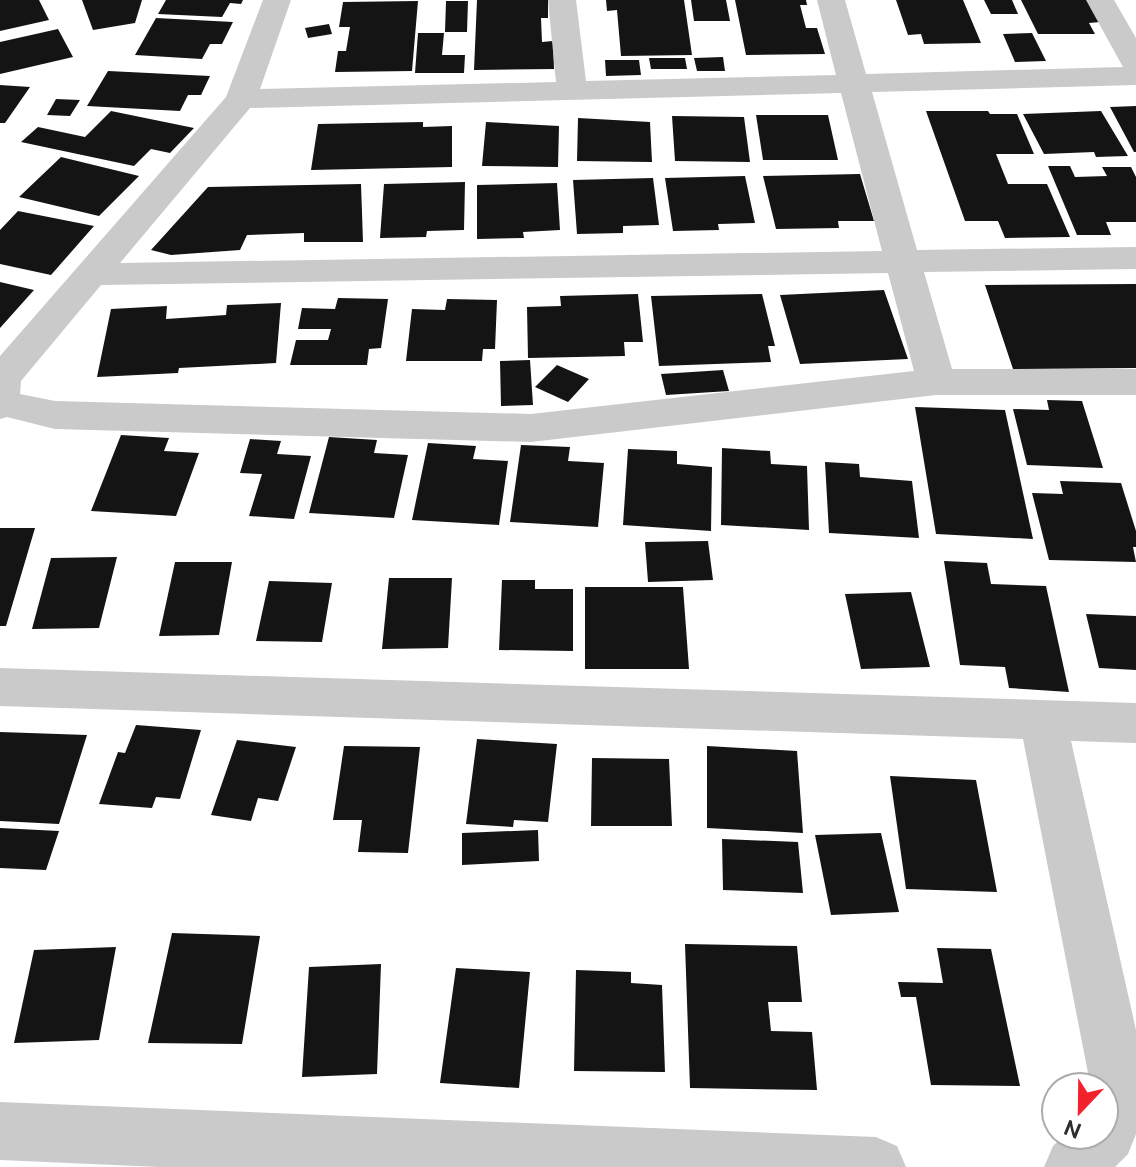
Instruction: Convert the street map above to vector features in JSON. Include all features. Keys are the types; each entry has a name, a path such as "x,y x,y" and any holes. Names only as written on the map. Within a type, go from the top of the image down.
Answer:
{"street":[{"path":"277,0 241,99 2,378 1,405 55,415 531,428 936,382 1136,382"},
{"path":"562,0 572,89"},
{"path":"831,0 936,382"},
{"path":"1100,0 1136,64"},
{"path":"241,99 1136,76"},
{"path":"94,274 1136,258"},
{"path":"0,687 1136,723"},
{"path":"1043,720 1117,1073 1107,1133 1074,1167"},
{"path":"0,1131 876,1167"}],"building":[{"path":"0,0 39,0 49,20 0,31"},
{"path":"82,0 142,0 135,23 93,30"},
{"path":"166,0 243,0 241,4 230,3 222,17 158,14"},
{"path":"477,0 548,0 548,18 541,18 542,42 553,41 554,69 474,70"},
{"path":"606,0 684,0 692,55 621,56 617,10 607,11"},
{"path":"691,0 726,0 730,21 694,21"},
{"path":"735,0 806,0 807,5 800,5 806,28 817,28 825,54 746,55"},
{"path":"896,0 963,0 981,43 924,44 921,34 908,35"},
{"path":"984,0 1012,0 1018,14 991,14"},
{"path":"1021,0 1088,0 1100,22 1089,23 1095,34 1038,34"},
{"path":"418,1 412,71 335,72 338,51 346,51 350,27 339,27 343,2"},
{"path":"446,1 468,1 467,32 445,32"},
{"path":"156,18 233,22 222,44 210,44 202,59 135,55"},
{"path":"329,24 332,34 308,38 305,28"},
{"path":"58,29 73,57 0,74 0,42"},
{"path":"418,33 444,33 442,55 465,55 464,73 415,73"},
{"path":"1032,33 1046,61 1015,62 1003,34"},
{"path":"723,57 725,71 697,71 694,58"},
{"path":"649,58 685,58 687,69 651,69"},
{"path":"605,60 639,60 641,75 606,76"},
{"path":"108,71 210,76 201,95 188,95 180,111 87,106"},
{"path":"0,85 30,87 5,123 0,123"},
{"path":"56,99 80,100 70,116 47,115"},
{"path":"1136,106 1136,152 1134,152 1110,107"},
{"path":"111,111 194,128 170,153 151,149 134,166 21,142 38,127 85,137"},
{"path":"926,111 1017,114 1034,154 996,154 1008,184 1047,184 1070,237 1005,238 998,221 965,221"},
{"path":"1101,111 1128,156 1096,157 1094,152 1044,154 1023,114"},
{"path":"756,115 828,115 838,160 763,160"},
{"path":"672,116 744,117 750,162 675,161"},
{"path":"578,118 650,122 652,162 577,161"},
{"path":"423,122 423,127 452,126 452,167 311,170 318,124"},
{"path":"486,122 559,126 558,167 482,166"},
{"path":"61,157 139,176 99,216 19,197"},
{"path":"1048,166 1070,166 1075,177 1107,176 1102,167 1131,167 1136,177 1136,222 1106,222 1111,235 1077,235"},
{"path":"860,174 874,221 838,221 839,228 776,229 763,176"},
{"path":"745,176 755,223 718,224 719,230 673,231 665,178"},
{"path":"653,178 659,225 623,226 623,233 577,234 573,180"},
{"path":"465,182 464,230 427,231 426,237 380,238 384,184"},
{"path":"557,183 560,230 523,232 524,238 477,239 477,185"},
{"path":"361,184 363,242 304,242 304,233 247,235 240,250 171,255 151,250 208,187"},
{"path":"18,211 94,226 51,275 0,264 0,230"},
{"path":"0,282 34,290 0,328"},
{"path":"1136,284 1136,368 1013,369 985,285"},
{"path":"884,290 908,359 800,364 780,295"},
{"path":"638,294 643,342 624,342 625,356 528,358 527,307 561,306 560,296"},
{"path":"762,294 775,346 768,346 771,362 659,366 651,296"},
{"path":"338,298 388,299 381,348 369,349 367,365 290,365 296,340 328,340 331,329 298,329 302,308 335,309"},
{"path":"447,299 497,300 495,349 483,349 482,361 406,361 412,309 445,310"},
{"path":"281,303 276,363 179,368 178,373 97,377 111,309 167,306 166,319 226,315 227,305"},
{"path":"530,360 533,405 501,406 500,361"},
{"path":"557,365 589,379 568,402 535,387"},
{"path":"723,370 729,391 666,395 661,374"},
{"path":"1047,400 1082,401 1103,468 1027,465 1013,409 1049,410"},
{"path":"915,407 1005,410 1033,539 936,534"},
{"path":"121,435 169,438 164,451 199,453 176,516 91,511"},
{"path":"329,437 377,440 374,453 408,455 394,518 309,513"},
{"path":"250,439 281,441 277,454 311,456 294,519 249,516 262,474 240,473"},
{"path":"428,443 476,446 473,459 508,461 499,525 412,520"},
{"path":"521,445 570,447 568,461 604,463 598,527 510,522"},
{"path":"722,448 770,451 771,464 807,466 809,530 721,525"},
{"path":"628,449 677,451 677,464 712,467 711,531 623,525"},
{"path":"825,462 859,464 860,477 912,481 919,538 829,533"},
{"path":"1060,481 1121,483 1136,531 1136,547 1133,547 1136,562 1049,560 1032,493 1063,494"},
{"path":"0,528 35,528 6,626 0,626"},
{"path":"708,541 713,580 648,582 645,542"},
{"path":"117,557 99,628 32,629 51,558"},
{"path":"944,561 987,563 991,584 1046,586 1069,692 1009,688 1005,667 960,665"},
{"path":"175,562 232,562 219,635 159,636"},
{"path":"389,578 452,578 448,648 382,649"},
{"path":"502,580 535,580 535,589 573,589 573,651 499,650"},
{"path":"269,581 332,583 322,642 256,641"},
{"path":"585,587 683,587 689,669 585,669"},
{"path":"911,592 930,667 861,669 845,594"},
{"path":"1086,614 1136,616 1136,670 1099,668"},
{"path":"136,725 201,730 180,799 156,797 152,808 99,804 118,752 125,753"},
{"path":"0,732 87,735 59,824 0,821"},
{"path":"477,739 557,744 548,822 514,820 513,827 466,824"},
{"path":"237,740 296,747 278,801 258,798 251,821 211,815"},
{"path":"344,746 420,747 408,853 358,852 362,820 333,820"},
{"path":"707,746 797,751 803,833 707,828"},
{"path":"592,758 669,759 672,826 591,826"},
{"path":"890,776 976,780 997,892 906,889"},
{"path":"0,828 59,831 46,870 0,868"},
{"path":"538,830 539,861 462,865 462,833"},
{"path":"881,833 899,912 831,915 815,835"},
{"path":"722,839 798,842 803,893 723,890"},
{"path":"172,933 260,936 242,1044 148,1043"},
{"path":"685,944 797,946 802,1002 768,1002 771,1031 812,1032 817,1090 690,1088"},
{"path":"116,947 99,1040 14,1043 34,950"},
{"path":"937,948 991,949 1020,1086 931,1085 916,997 901,997 898,982 943,983"},
{"path":"381,964 377,1074 302,1077 309,967"},
{"path":"456,968 530,972 519,1088 440,1083"},
{"path":"576,970 631,972 631,983 662,985 665,1072 574,1071"}]}
